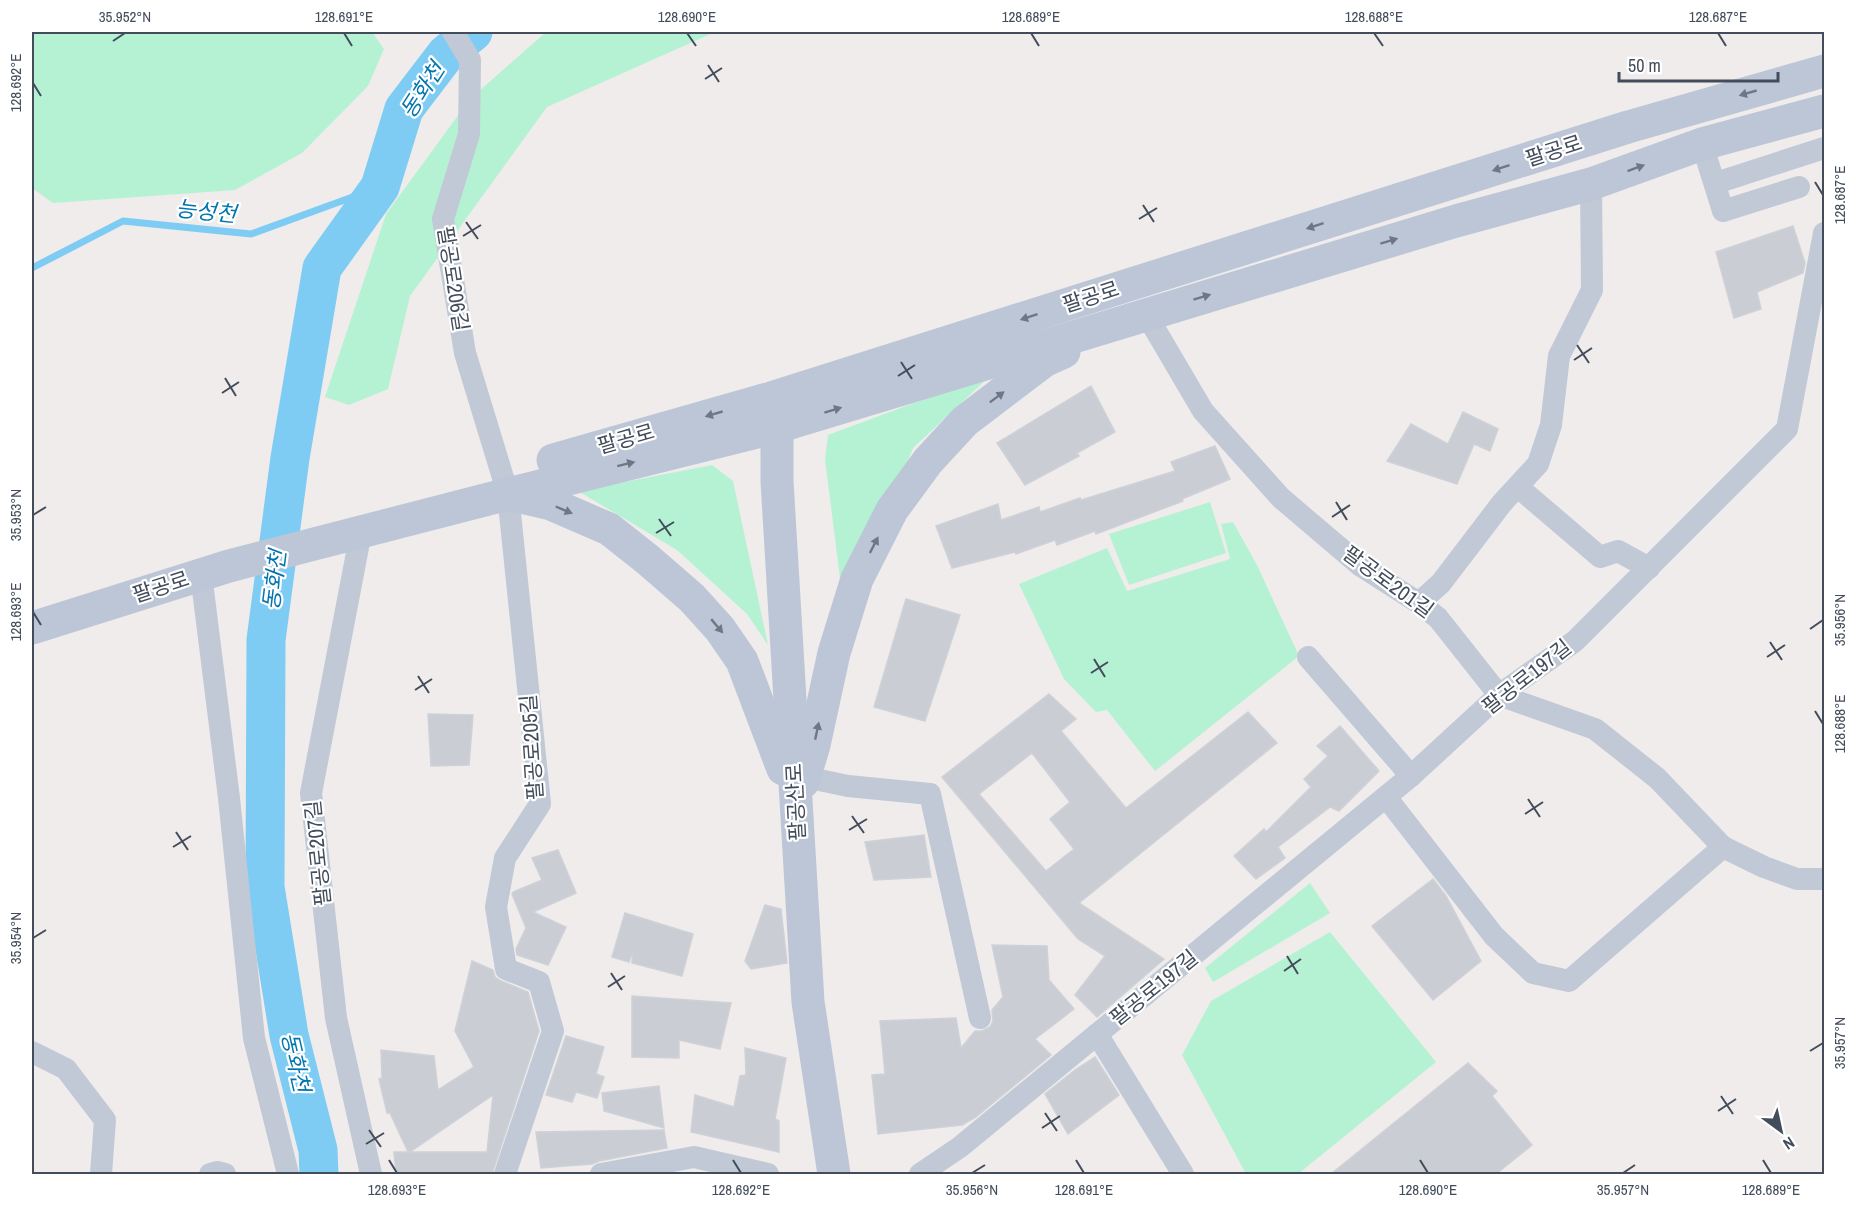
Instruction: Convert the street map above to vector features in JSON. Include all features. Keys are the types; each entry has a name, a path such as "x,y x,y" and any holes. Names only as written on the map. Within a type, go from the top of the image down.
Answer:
{"main road":[{"name":"팔공로","path":"774,413 1628,128 1824,71"},
{"name":"팔공로","path":"32,628 215,570 361,532 505,484 1146,314 1456,221 1591,184 1702,144 1824,111"},
{"path":"801,792 834,653 857,579 892,510 928,461 965,421 1044,361 1146,314"},
{"name":"팔공산로","path":"774,413 777,481 801,792 808,1002 834,1174"},
{"path":"505,484 609,529 648,559 699,606 720,629 742,662 765,718 801,792"}],"street":[{"name":"팔공로206길","path":"453,32 470,60 469,134 443,219 465,353 505,484"},
{"path":"1702,144 1723,211 1798,187"},
{"path":"1716,183 1824,148"},
{"name":"팔공로","path":"1419,603 1441,583 1502,503 1538,464 1551,425 1558,356 1592,290 1591,184"},
{"name":"팔공로197길","path":"920,1174 960,1147 1411,776 1499,696 1575,641 1787,429 1824,233"},
{"name":"팔공로201길","path":"1146,314 1203,411 1281,498 1361,566 1438,618 1499,696"},
{"name":"팔공로205길","path":"505,484 540,804 505,858 496,907 507,969 539,982 553,1031 505,1174"},
{"path":"1518,488 1600,557 1618,551 1649,568"},
{"name":"팔공로207길","path":"361,532 311,793 336,1018 371,1174"},
{"path":"215,570 229,798 254,1038 288,1174"},
{"path":"1308,657 1411,776"},
{"path":"1499,696 1595,729 1656,778 1723,846 1764,867 1797,879 1824,879"},
{"path":"801,792 848,786 930,794 980,1018"},
{"path":"1386,796 1494,936 1533,973 1569,981 1723,846"},
{"name":"팔공로197길","path":"1097,1034 1183,1174"},
{"path":"32,1052 66,1069 105,1120 101,1174"},
{"path":"601,1174 694,1157 768,1174"},
{"path":"210,1174 217,1172 225,1174"}],"green space":[{"path":"32,32 372,32 384,49 368,86 302,153 235,190 53,203 32,188"},
{"path":"715,32 547,107 410,296 388,389 349,405 325,397 386,214 470,99 545,33"},
{"path":"992,374 913,448 874,545 840,578 825,459 828,435"},
{"path":"712,465 733,481 768,645 747,614 677,550 578,491"},
{"path":"1210,502 1226,553 1129,585 1109,534"},
{"path":"1233,522 1257,565 1299,656 1155,771 1107,710 1096,712 1064,679 1019,584 1107,548 1127,591 1230,559 1221,524"},
{"path":"1310,883 1330,913 1213,982 1205,968"},
{"path":"1330,932 1436,1062 1298,1174 1246,1174 1182,1055 1211,1001"}],"building":[{"path":"1793,226 1805,263 1803,273 1757,292 1761,309 1734,318 1716,252"},
{"path":"1091,386 1115,432 1077,453 1079,456 1025,485 997,443"},
{"path":"1463,412 1498,429 1490,451 1474,444 1457,484 1387,461 1411,424 1448,444"},
{"path":"1215,446 1230,479 1182,499 1183,501 1096,534 1095,531 1057,545 1055,540 1016,554 1015,552 952,568 936,526 998,504 1001,520 1039,507 1040,512 1175,471 1171,462"},
{"path":"906,599 960,615 925,721 874,707"},
{"path":"1049,694 1076,719 1061,731 1126,808 1248,712 1277,743 1079,903 1164,959 1097,1017 1075,995 1105,956 1078,939 942,777","holes":["1032,753 1070,802 1050,819 1074,849 1046,871 979,794"]},
{"path":"428,714 473,715 469,765 431,766"},
{"path":"1340,726 1379,771 1339,811 1330,807 1278,847 1285,858 1256,879 1234,856 1264,829 1266,832 1311,787 1304,779 1328,756 1317,746"},
{"path":"924,835 931,877 874,880 865,842"},
{"path":"558,850 576,893 533,912 566,927 548,965 517,955 516,949 526,928 512,894 542,880 532,858"},
{"path":"1433,879 1446,896 1481,961 1433,1000 1372,926"},
{"path":"765,905 781,909 787,963 751,969 745,961"},
{"path":"625,913 693,934 682,976 632,963 633,951 629,962 612,957"},
{"path":"992,945 1047,946 1049,980 1074,1009 1035,1039 1051,1055 976,1117 962,1125 878,1134 872,1075 885,1074 880,1021 956,1018 961,1048 975,1031 982,1031 990,1027 993,1021 992,1010 1003,997"},
{"path":"472,961 493,970 495,977 501,981 528,992 539,1031 492,1174 396,1174 394,1152 408,1152 390,1113 387,1113 379,1079 382,1078 381,1050 434,1056 438,1090 474,1067 455,1031","holes":["493,1095 487,1152 410,1152"]},
{"path":"632,996 731,1003 720,1049 679,1040 679,1058 632,1057"},
{"path":"566,1036 604,1047 596,1074 604,1077 597,1098 576,1092 572,1102 546,1095"},
{"path":"745,1048 786,1058 775,1119 779,1121 779,1152 691,1132 695,1095 734,1107 740,1076 746,1075"},
{"path":"1095,1057 1119,1095 1068,1134 1045,1094"},
{"path":"1468,1063 1497,1091 1492,1096 1532,1145 1496,1174 1331,1174"},
{"path":"659,1086 664,1128 604,1111 602,1093"},
{"path":"664,1130 667,1148 592,1164 541,1168 536,1132"}],"waterway":[{"name":"동화천","path":"319,1174 318,1150 289,1035 265,887 266,640 290,458 322,268 380,187 404,109 446,54 473,32"},
{"name":"능성천","path":"32,268 123,221 251,234 380,187"}]}
